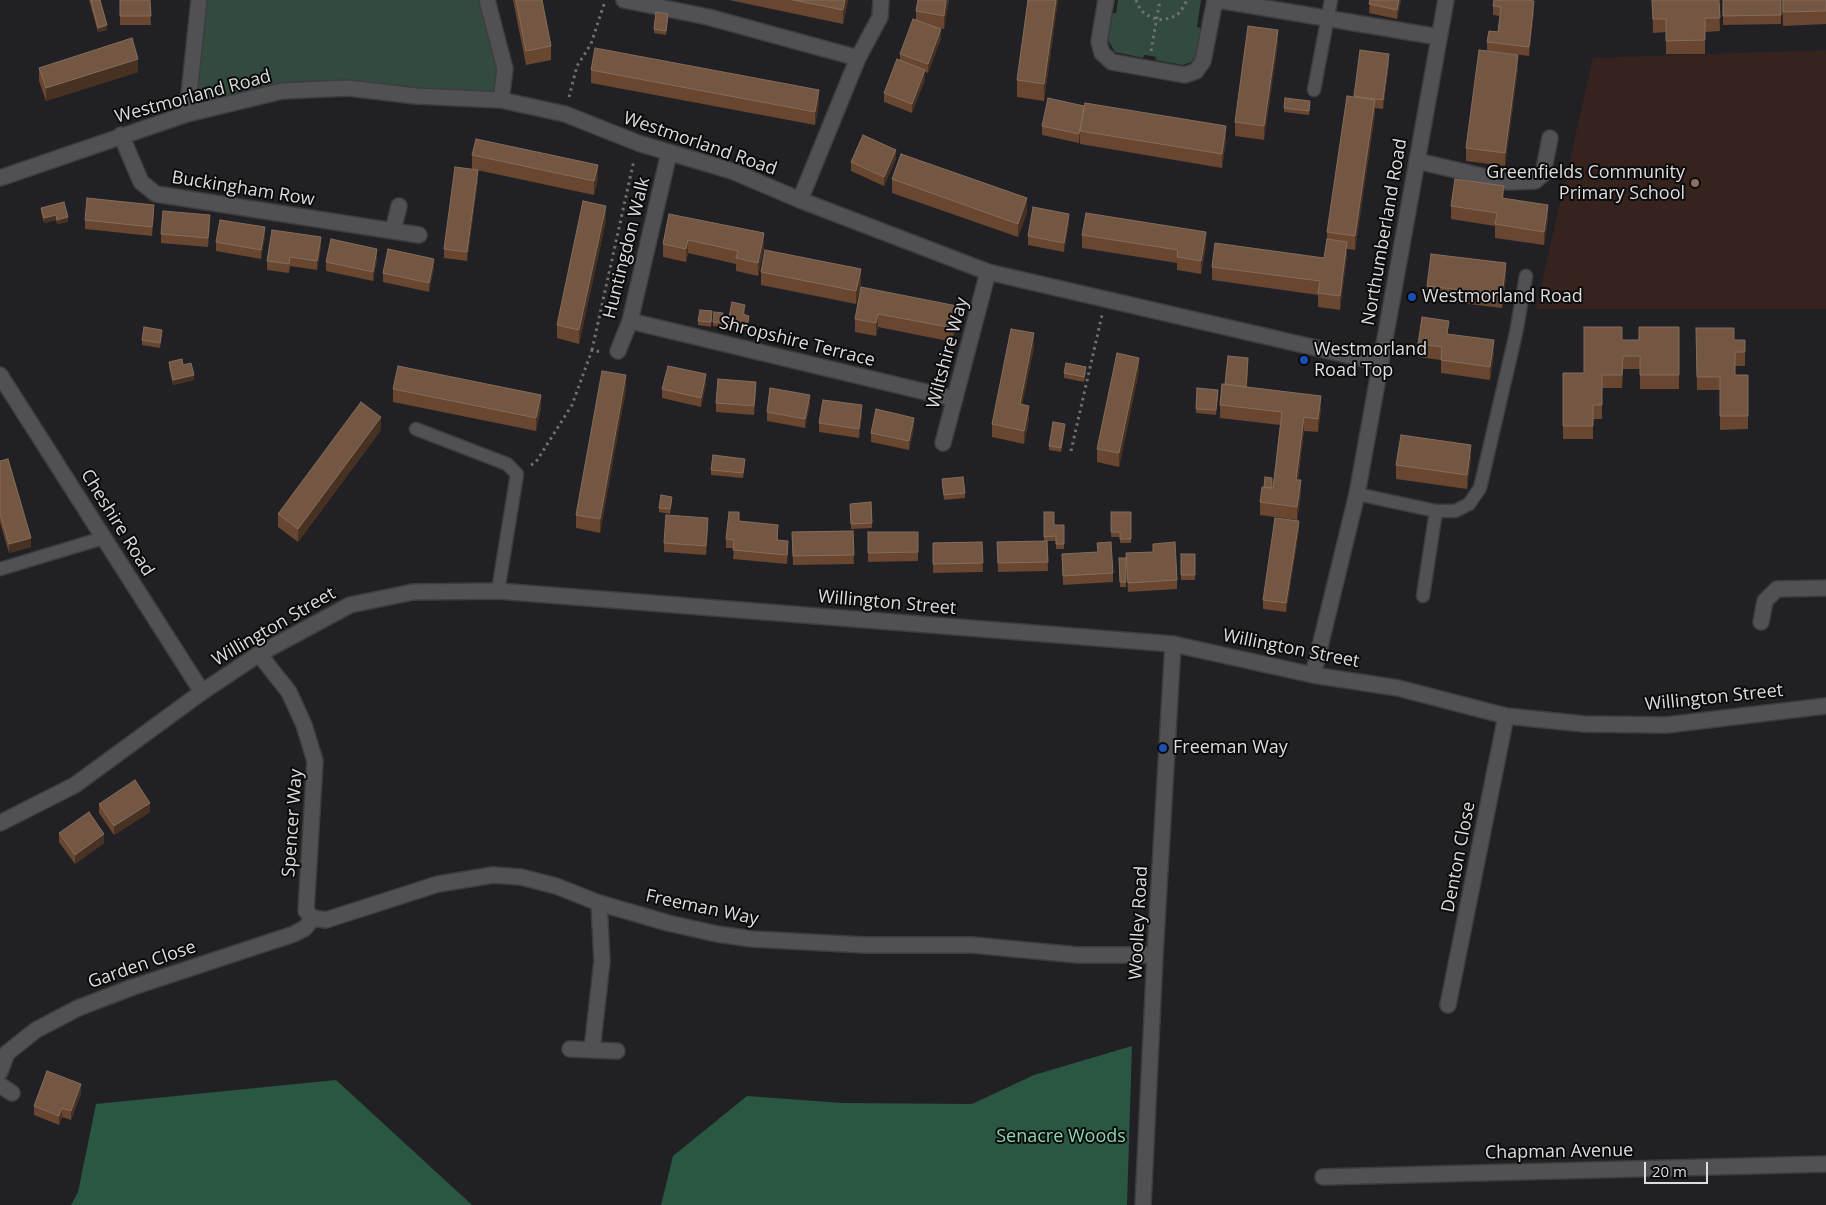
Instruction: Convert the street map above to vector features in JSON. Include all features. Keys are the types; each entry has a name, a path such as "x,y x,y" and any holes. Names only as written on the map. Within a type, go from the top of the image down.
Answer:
{"street":[{"path":"187,114 199,0"},
{"path":"488,0 505,69 501,100"},
{"path":"624,0 708,17 858,58"},
{"path":"800,200 858,58 880,17 881,0"},
{"path":"1106,0 1099,42 1102,54 1112,62 1185,75 1196,71 1203,61 1216,0 1439,37"},
{"name":"Northumberland Road","path":"1313,675 1357,494 1446,0"},
{"name":"Westmorland Road","path":"0,178 121,135 187,114 282,91 348,88 416,96 501,100 565,114 638,143 732,171 800,200 988,272 1382,363"},
{"name":"Buckingham Row","path":"121,135 141,182 156,194 419,235"},
{"path":"1417,161 1508,182 1535,181 1543,174 1550,138"},
{"name":"Huntingdon Walk","path":"618,351 630,321 669,153"},
{"path":"393,230 399,206"},
{"name":"Wiltshire Way","path":"944,443 988,272"},
{"name":"Shropshire Terrace","path":"630,321 955,399"},
{"name":"Cheshire Road","path":"0,375 202,692"},
{"path":"1761,622 1765,601 1777,589 1826,588"},
{"name":"Willington Street","path":"0,823 76,785 202,692 259,654 350,605 413,592 498,591 1173,644 1313,675 1398,688 1506,716 1584,724 1666,725 1826,706"},
{"name":"Woolley Road","path":"1144,1205 1155,955 1173,644"},
{"name":"Spencer Way","path":"259,654 290,692 316,761 306,911 313,918"},
{"name":"Denton Close","path":"1448,1005 1506,716"},
{"name":"Freeman Way","path":"313,918 326,920 438,884 494,875 521,877 556,886 599,903 668,923 717,934 752,939 864,945 972,945 1078,955 1155,955"},
{"path":"592,1050 602,961 599,903"},
{"name":"Garden Close","path":"0,1072 8,1053 36,1030 78,1008 134,986 294,934 305,928 313,918"},
{"path":"570,1049 617,1051"},
{"name":"Chapman Avenue","path":"1323,1177 1826,1164"}],"lane":[{"path":"1314,90 1331,0"},
{"path":"1357,494 1436,511 1455,511 1469,504 1480,488 1516,333 1526,276"},
{"path":"416,429 507,464 517,474 498,591"},
{"path":"1423,596 1436,511"},
{"path":"0,569 103,538"}],"path":[{"path":"565,114 577,66 591,44 605,0"},
{"path":"1136,0 1145,14 1163,20 1176,16 1182,11 1187,0"},
{"path":"1147,68 1160,0"},
{"path":"517,474 536,462 572,405 592,350 638,143"},
{"path":"1071,451 1106,300"},
{"path":"592,350 616,356 618,351"}],"shaded area":[{"name":"Greenfields Community Primary School","path":"1826,50 1826,309 1536,309 1593,58"}],"green space":[{"path":"199,0 487,0 505,69 501,100 348,88 187,114"},
{"path":"1118,0 1201,0 1197,27 1201,28 1195,57 1191,62 1183,65 1155,60 1156,57 1152,56 1144,55 1143,58 1115,52 1108,40 1113,13 1116,13"},
{"name":"Senacre Woods","path":"1132,1046 1127,1205 661,1205 673,1156 747,1096 842,1103 972,1104 1034,1075"},
{"path":"336,1080 472,1205 71,1205 78,1192 96,1104"}],"building":[{"path":"91,0 100,0 107,25 98,28"},
{"path":"120,0 150,0 151,16 120,16"},
{"path":"516,0 542,0 551,46 526,51"},
{"path":"793,0 845,0 843,10"},
{"path":"918,0 946,0 944,16 916,11"},
{"path":"1028,0 1056,0 1044,84 1017,80"},
{"path":"1370,0 1399,0 1397,10 1369,4"},
{"path":"1494,0 1534,1 1529,47 1487,42 1489,31 1498,32 1501,7 1493,6"},
{"path":"1652,0 1719,0 1720,18 1705,18 1705,40 1666,41 1666,19 1653,19"},
{"path":"1723,0 1781,0 1781,15 1723,16"},
{"path":"1783,0 1826,0 1826,11 1783,12"},
{"path":"656,12 668,14 666,31 654,29"},
{"path":"913,19 941,29 928,64 900,54"},
{"path":"1248,26 1278,30 1264,126 1235,122"},
{"path":"132,38 138,59 46,88 39,68"},
{"path":"595,48 819,90 815,112 591,70"},
{"path":"1360,50 1389,54 1383,100 1354,96"},
{"path":"1479,50 1518,55 1505,153 1466,148"},
{"path":"897,59 925,70 912,104 884,93"},
{"path":"1347,96 1375,100 1355,236 1327,232"},
{"path":"1048,98 1084,106 1079,134 1042,126"},
{"path":"1285,98 1310,101 1309,111 1284,108"},
{"path":"1085,103 1226,126 1222,154 1080,131"},
{"path":"863,135 896,150 884,177 851,162"},
{"path":"476,139 598,165 594,181 472,155"},
{"path":"901,154 1027,198 1018,224 892,179"},
{"path":"455,167 478,170 467,252 444,249"},
{"path":"1455,179 1504,186 1502,198 1548,205 1544,232 1495,224 1497,213 1451,206"},
{"path":"87,198 154,205 152,227 85,220"},
{"path":"583,201 606,206 579,330 557,325"},
{"path":"64,202 68,217 57,220 56,215 44,218 41,208"},
{"path":"1033,207 1069,214 1064,243 1028,236"},
{"path":"163,211 210,215 208,238 161,234"},
{"path":"1086,213 1206,232 1201,261 1177,257 1178,250 1082,235"},
{"path":"669,214 764,233 758,263 736,258 738,251 688,240 686,249 663,244"},
{"path":"220,220 265,227 261,250 216,242"},
{"path":"272,230 321,237 317,261 290,257 289,264 267,261"},
{"path":"331,239 377,249 373,272 326,262"},
{"path":"1327,239 1347,242 1340,296 1318,293 1320,281 1212,267 1215,243 1324,258"},
{"path":"388,249 434,259 429,283 383,273"},
{"path":"765,250 861,269 856,291 761,272"},
{"path":"1431,254 1506,263 1502,295 1427,286"},
{"path":"861,287 957,306 953,328 878,314 876,323 855,319"},
{"path":"732,302 745,305 743,314 749,316 747,326 728,322"},
{"path":"700,310 712,311 711,322 698,321"},
{"path":"714,312 723,313 722,322 713,322"},
{"path":"1422,317 1449,321 1447,334 1494,340 1490,367 1441,360 1442,347 1418,344"},
{"path":"144,327 162,330 160,343 142,340"},
{"path":"1584,327 1622,327 1622,340 1639,340 1639,327 1679,327 1679,375 1640,375 1640,356 1623,356 1622,375 1602,375 1602,405 1593,405 1593,426 1563,426 1563,373 1584,373"},
{"path":"1696,328 1734,328 1734,340 1745,340 1745,352 1735,352 1735,375 1748,375 1748,416 1720,416 1720,377 1697,377"},
{"path":"1011,329 1034,333 1020,404 1029,406 1024,431 992,424"},
{"path":"1117,353 1139,358 1119,453 1097,449"},
{"path":"1228,356 1248,358 1246,387 1225,384"},
{"path":"182,359 183,365 191,363 194,375 173,380 169,362"},
{"path":"1066,363 1086,367 1084,377 1064,373"},
{"path":"398,366 541,395 536,418 393,389"},
{"path":"668,366 706,374 701,398 662,389"},
{"path":"602,371 626,375 600,519 576,515"},
{"path":"718,379 756,382 754,406 716,403"},
{"path":"1222,384 1321,396 1318,419 1304,417 1296,480 1301,480 1297,507 1260,502 1262,487 1273,488 1282,412 1220,405"},
{"path":"770,388 810,395 805,419 767,412"},
{"path":"1197,388 1218,390 1216,410 1196,409"},
{"path":"823,400 862,405 859,429 819,423"},
{"path":"361,402 381,417 298,529 278,514"},
{"path":"876,409 914,418 909,441 871,433"},
{"path":"1053,422 1065,424 1061,448 1049,446"},
{"path":"1401,435 1471,445 1467,475 1396,465"},
{"path":"713,455 745,459 743,473 711,470"},
{"path":"8,459 31,538 9,544 0,513 0,461"},
{"path":"963,477 965,493 944,495 942,479"},
{"path":"1265,477 1272,478 1272,488 1264,487"},
{"path":"661,495 672,497 670,509 659,508"},
{"path":"871,502 872,523 851,524 850,504"},
{"path":"729,512 739,512 739,521 778,525 777,540 788,541 787,555 733,550 734,540 726,539"},
{"path":"1044,512 1054,512 1054,525 1064,525 1064,544 1056,544 1056,536 1044,537"},
{"path":"1111,512 1131,512 1131,539 1120,539 1120,532 1111,532"},
{"path":"666,515 708,518 706,546 664,543"},
{"path":"1275,518 1299,521 1286,603 1263,600"},
{"path":"853,531 854,555 793,556 792,532"},
{"path":"868,532 918,532 918,552 868,553"},
{"path":"1047,541 1048,562 998,563 997,542"},
{"path":"982,542 983,563 933,564 933,543"},
{"path":"1111,542 1113,573 1063,576 1062,554 1098,552 1097,543"},
{"path":"1175,542 1177,580 1128,583 1126,553 1153,552 1153,544"},
{"path":"1181,554 1195,554 1195,575 1181,575"},
{"path":"1119,558 1126,558 1126,582 1120,582"},
{"path":"135,780 150,803 114,826 99,804"},
{"path":"89,812 104,834 75,855 59,833"},
{"path":"47,1071 81,1084 71,1111 62,1108 59,1116 34,1106"}],"place":[{"name":"Greenfields Community Primary School","path":"1695,183"},
{"name":"Westmorland Road","path":"1412,297"},
{"name":"Westmorland Road Top","path":"1304,360"},
{"name":"Freeman Way","path":"1163,748"}]}
